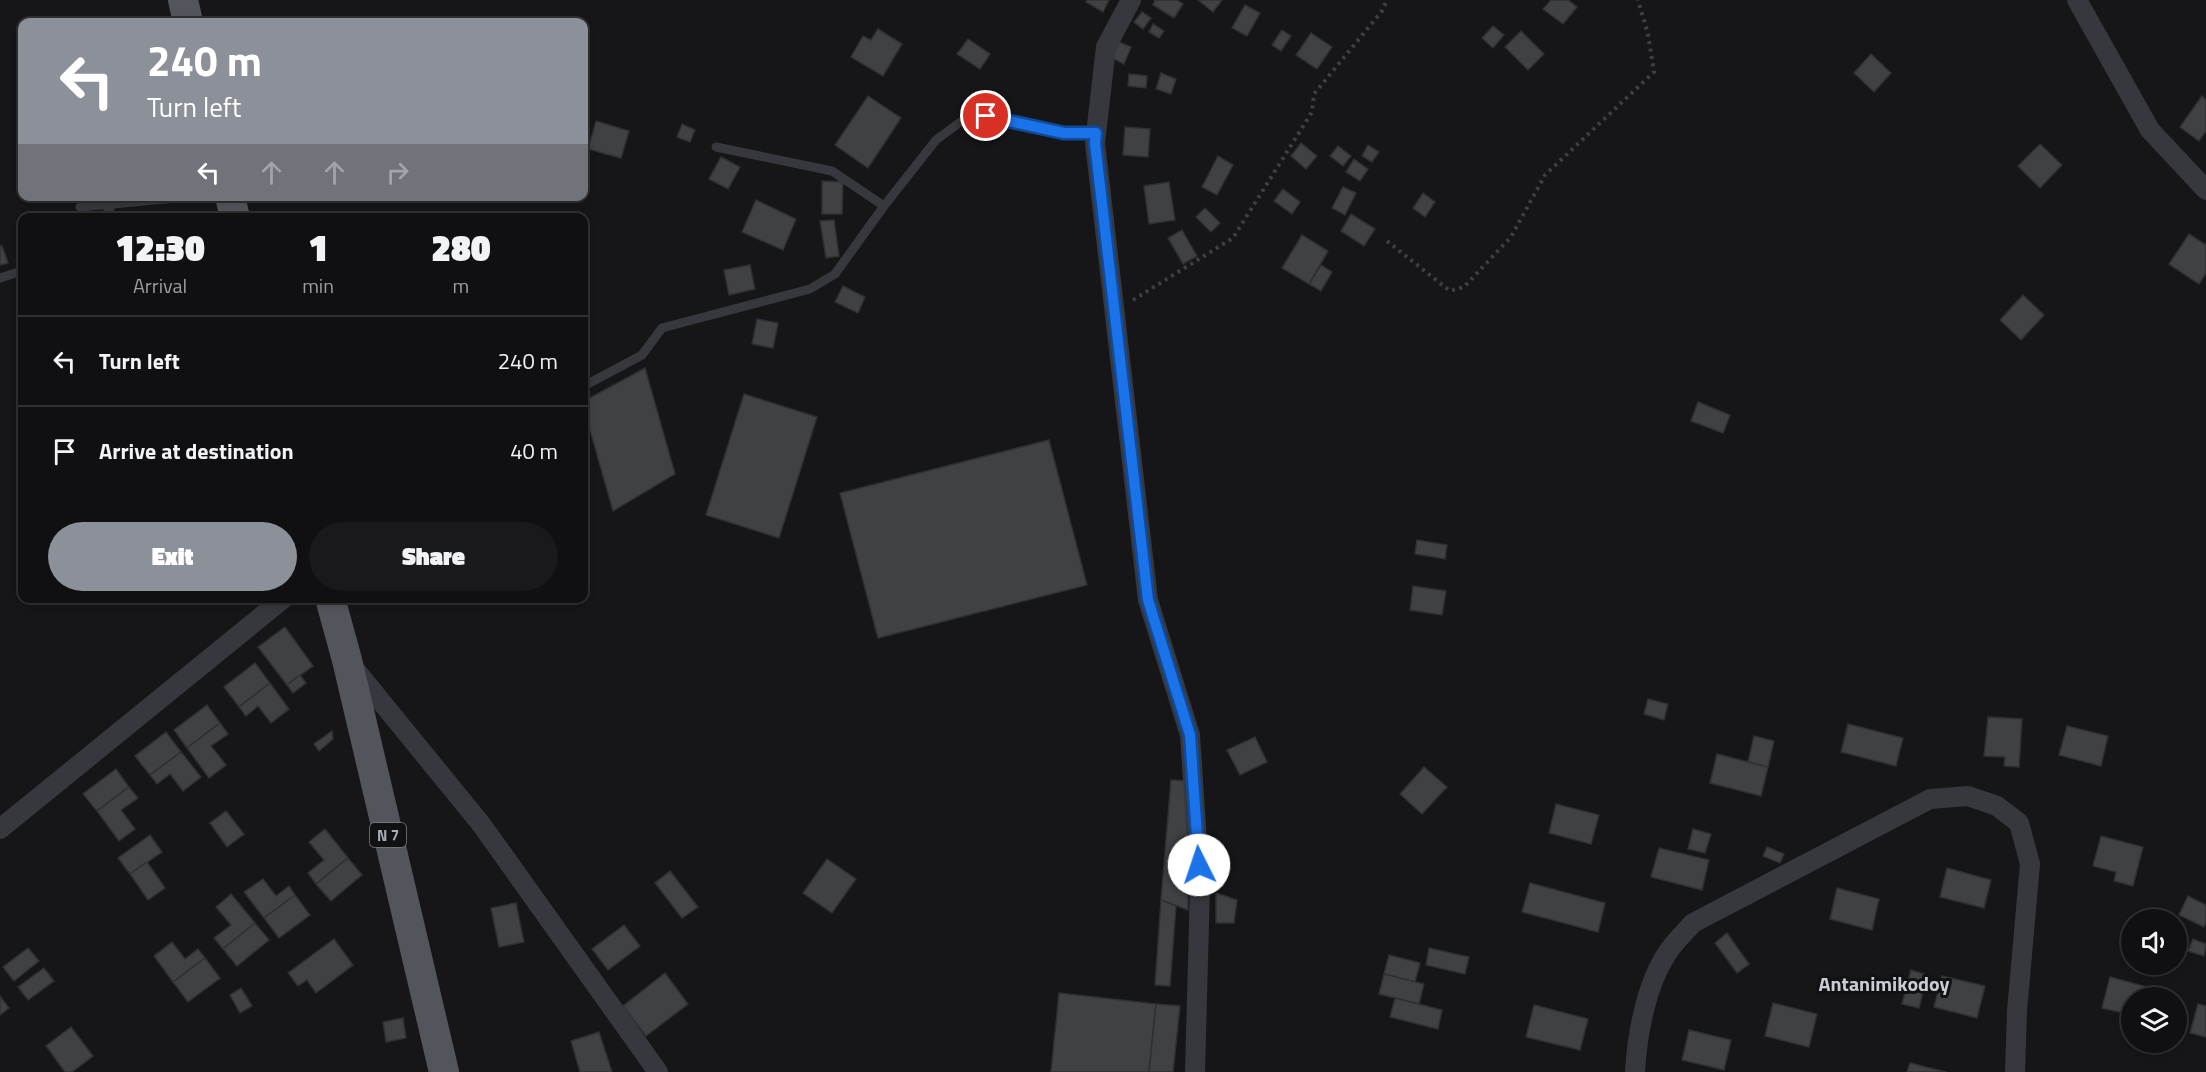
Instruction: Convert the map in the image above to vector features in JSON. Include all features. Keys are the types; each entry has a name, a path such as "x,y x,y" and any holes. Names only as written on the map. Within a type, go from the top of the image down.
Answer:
{"main road":[{"path":"183,0 187,18"},
{"name":"N 7","path":"331,603 444,1072"}],"street":[{"path":"1131,0 1106,47 1095,143 1148,600 1190,735 1200,887 1194,1072"},
{"path":"2077,0 2150,130 2206,190"},
{"path":"0,829 278,603"},
{"path":"346,660 481,824 658,1072"},
{"path":"1635,1072 1636,1055 1650,985 1666,954 1693,923 1930,799 1968,796 1997,806 2019,823 2030,864 2017,1011 2015,1072"}],"lane":[{"path":"588,384 642,356 662,328 810,289 835,274 936,140 963,120 986,116 1064,133 1096,133"},
{"path":"716,147 832,171 884,206"},
{"path":"80,207 137,201"},
{"path":"107,213 113,203"},
{"path":"0,278 18,272"}],"path":[{"path":"1114,312 1233,238 1312,112 1314,94 1382,11 1387,0"},
{"path":"1387,241 1450,291 1464,287 1511,237 1545,175 1654,72 1648,34 1638,0"}],"building":[{"path":"1087,0 1109,0 1103,12 1086,2"},
{"path":"1155,0 1177,0 1183,4 1174,18 1153,5"},
{"path":"1198,0 1222,0 1213,12"},
{"path":"1551,0 1568,0 1577,7 1563,24 1543,9"},
{"path":"1245,5 1260,13 1247,36 1232,28"},
{"path":"1142,12 1151,18 1143,29 1134,22"},
{"path":"1153,24 1164,31 1159,38 1149,32"},
{"path":"1493,26 1504,35 1493,48 1482,38"},
{"path":"878,29 902,44 883,76 851,57 863,36 871,40"},
{"path":"1282,30 1291,36 1281,51 1272,45"},
{"path":"1521,31 1544,54 1528,70 1505,47"},
{"path":"1311,33 1332,47 1317,69 1296,55"},
{"path":"968,39 990,54 980,69 957,54"},
{"path":"1119,42 1131,47 1124,64 1112,58"},
{"path":"1871,54 1891,73 1874,92 1854,73"},
{"path":"1161,73 1176,79 1171,94 1156,89"},
{"path":"1129,74 1147,76 1146,88 1128,86"},
{"path":"868,96 901,118 868,168 835,145"},
{"path":"2202,96 2206,100 2206,131 2199,141 2180,127"},
{"path":"596,121 629,131 621,158 588,149"},
{"path":"682,124 695,130 690,142 677,137"},
{"path":"1125,127 1150,129 1148,157 1123,155"},
{"path":"1301,143 1317,156 1306,169 1291,156"},
{"path":"2040,144 2062,165 2040,188 2018,166"},
{"path":"1368,145 1379,152 1372,162 1362,156"},
{"path":"1338,146 1351,156 1343,166 1330,156"},
{"path":"1218,156 1233,165 1217,195 1202,187"},
{"path":"721,157 740,167 728,189 709,179"},
{"path":"1354,159 1368,169 1360,181 1346,172"},
{"path":"822,181 843,182 842,214 822,214"},
{"path":"1169,182 1175,220 1149,224 1144,186"},
{"path":"1343,187 1356,193 1345,215 1332,208"},
{"path":"1283,189 1300,202 1292,214 1274,201"},
{"path":"1423,193 1435,202 1425,217 1413,208"},
{"path":"756,200 796,219 783,250 742,232"},
{"path":"1205,208 1220,223 1211,232 1196,217"},
{"path":"1351,214 1375,229 1364,246 1341,231"},
{"path":"834,220 839,256 826,258 820,221"},
{"path":"1182,230 1197,256 1183,264 1168,238"},
{"path":"2189,234 2206,245 2206,273 2199,284 2169,264"},
{"path":"1302,235 1328,251 1309,284 1282,268"},
{"path":"0,246 2,246 8,263 0,265"},
{"path":"750,265 755,289 729,295 724,270"},
{"path":"1321,265 1332,272 1321,291 1309,284"},
{"path":"843,286 865,297 858,313 835,302"},
{"path":"2023,295 2044,315 2021,340 2000,320"},
{"path":"757,319 778,323 773,348 752,344"},
{"path":"645,368 675,474 613,511 588,423 588,399"},
{"path":"744,394 817,417 779,538 706,515"},
{"path":"1698,402 1730,415 1723,433 1691,421"},
{"path":"1049,440 1087,585 878,638 840,493"},
{"path":"1417,540 1447,545 1445,559 1415,554"},
{"path":"1413,586 1446,591 1442,615 1410,610"},
{"path":"285,627 313,666 287,685 258,647"},
{"path":"255,663 270,683 239,707 224,687"},
{"path":"300,675 306,683 293,693 287,685"},
{"path":"270,683 289,709 271,723 258,706 246,716 239,707"},
{"path":"1648,699 1668,704 1664,720 1644,714"},
{"path":"207,705 220,723 187,748 174,730"},
{"path":"1988,717 2022,719 2019,767 2004,766 2005,757 1984,756"},
{"path":"220,723 228,734 211,746 226,765 209,778 187,748"},
{"path":"1848,724 1903,738 1896,766 1841,752"},
{"path":"2067,726 2108,736 2101,766 2059,755"},
{"path":"332,731 333,739 319,751 314,744"},
{"path":"166,732 181,752 150,775 135,756"},
{"path":"1754,736 1774,741 1768,767 1748,762"},
{"path":"1255,737 1267,762 1240,775 1227,750"},
{"path":"181,752 201,777 183,791 170,774 157,784 150,775"},
{"path":"1717,754 1768,767 1761,796 1710,783"},
{"path":"1424,767 1447,787 1422,814 1400,794"},
{"path":"116,769 129,787 97,811 83,794"},
{"path":"1171,780 1188,781 1188,910 1161,900"},
{"path":"129,787 138,798 121,810 135,829 119,841 97,811"},
{"path":"1556,804 1599,815 1591,844 1549,833"},
{"path":"226,811 244,834 227,847 210,823"},
{"path":"325,829 348,858 316,884 308,873 324,860 309,842"},
{"path":"1693,829 1711,834 1705,853 1688,849"},
{"path":"150,835 162,852 130,874 118,858"},
{"path":"2101,836 2143,847 2133,886 2114,881 2116,872 2093,866"},
{"path":"1767,847 1784,854 1780,863 1763,856"},
{"path":"1659,848 1709,860 1702,890 1651,877"},
{"path":"348,858 362,875 331,901 316,884"},
{"path":"827,859 856,879 832,913 803,893"},
{"path":"147,862 165,888 148,900 130,874"},
{"path":"1947,868 1991,880 1984,908 1940,897"},
{"path":"670,871 698,907 682,918 655,883"},
{"path":"263,879 276,896 289,886 295,895 264,918 244,892"},
{"path":"1530,883 1605,903 1598,932 1522,912"},
{"path":"1837,888 1879,899 1872,930 1830,919"},
{"path":"1216,893 1237,900 1234,923 1216,923"},
{"path":"231,894 255,923 223,949 214,938 231,925 216,907"},
{"path":"295,895 310,915 279,938 264,918"},
{"path":"2188,896 2206,905 2204,927 2187,919 2187,909 2182,909"},
{"path":"1161,900 1176,906 1170,986 1155,985"},
{"path":"516,903 524,942 499,947 491,908"},
{"path":"255,923 269,940 237,966 223,949"},
{"path":"624,925 640,946 608,970 592,949"},
{"path":"1727,933 1749,964 1737,973 1715,943"},
{"path":"334,939 353,965 316,993 307,980 298,986 288,973"},
{"path":"2193,939 2206,944 2204,956 2188,951"},
{"path":"172,942 185,959 198,949 205,958 173,982 154,956"},
{"path":"28,948 39,961 14,981 3,967"},
{"path":"1429,948 1469,957 1465,974 1426,965"},
{"path":"1389,955 1420,963 1415,982 1384,974"},
{"path":"205,958 220,978 188,1002 173,982"},
{"path":"44,968 54,981 28,1000 18,987"},
{"path":"1911,970 1927,975 1919,1008 1902,1004"},
{"path":"665,973 688,1004 646,1036 623,1006"},
{"path":"1384,974 1424,984 1419,1004 1379,994"},
{"path":"1942,976 1985,986 1977,1018 1934,1007"},
{"path":"2110,977 2147,987 2121,987 2121,1012 2102,1008"},
{"path":"241,988 252,1006 240,1013 230,995"},
{"path":"1059,993 1156,1004 1149,1072 1051,1072"},
{"path":"0,996 9,1008 0,1015"},
{"path":"1395,998 1442,1010 1438,1029 1390,1017"},
{"path":"1773,1003 1817,1014 1809,1047 1765,1036"},
{"path":"1156,1004 1180,1006 1173,1072 1149,1072"},
{"path":"2198,1004 2206,1006 2206,1037 2190,1033"},
{"path":"1534,1005 1588,1019 1580,1050 1526,1037"},
{"path":"403,1018 406,1038 386,1042 383,1022"},
{"path":"71,1027 93,1056 72,1072 65,1072 46,1046"},
{"path":"1689,1030 1731,1040 1724,1070 1682,1060"},
{"path":"599,1032 612,1072 580,1072 571,1041"},
{"path":"1910,1063 1946,1072 1907,1072"}],"district":[{"name":"Antanimikodoy","path":"1884,983"}],"route":[{"path":"986,116 1064,133 1096,133 1095,143 1148,600 1190,735 1199,865"}]}
